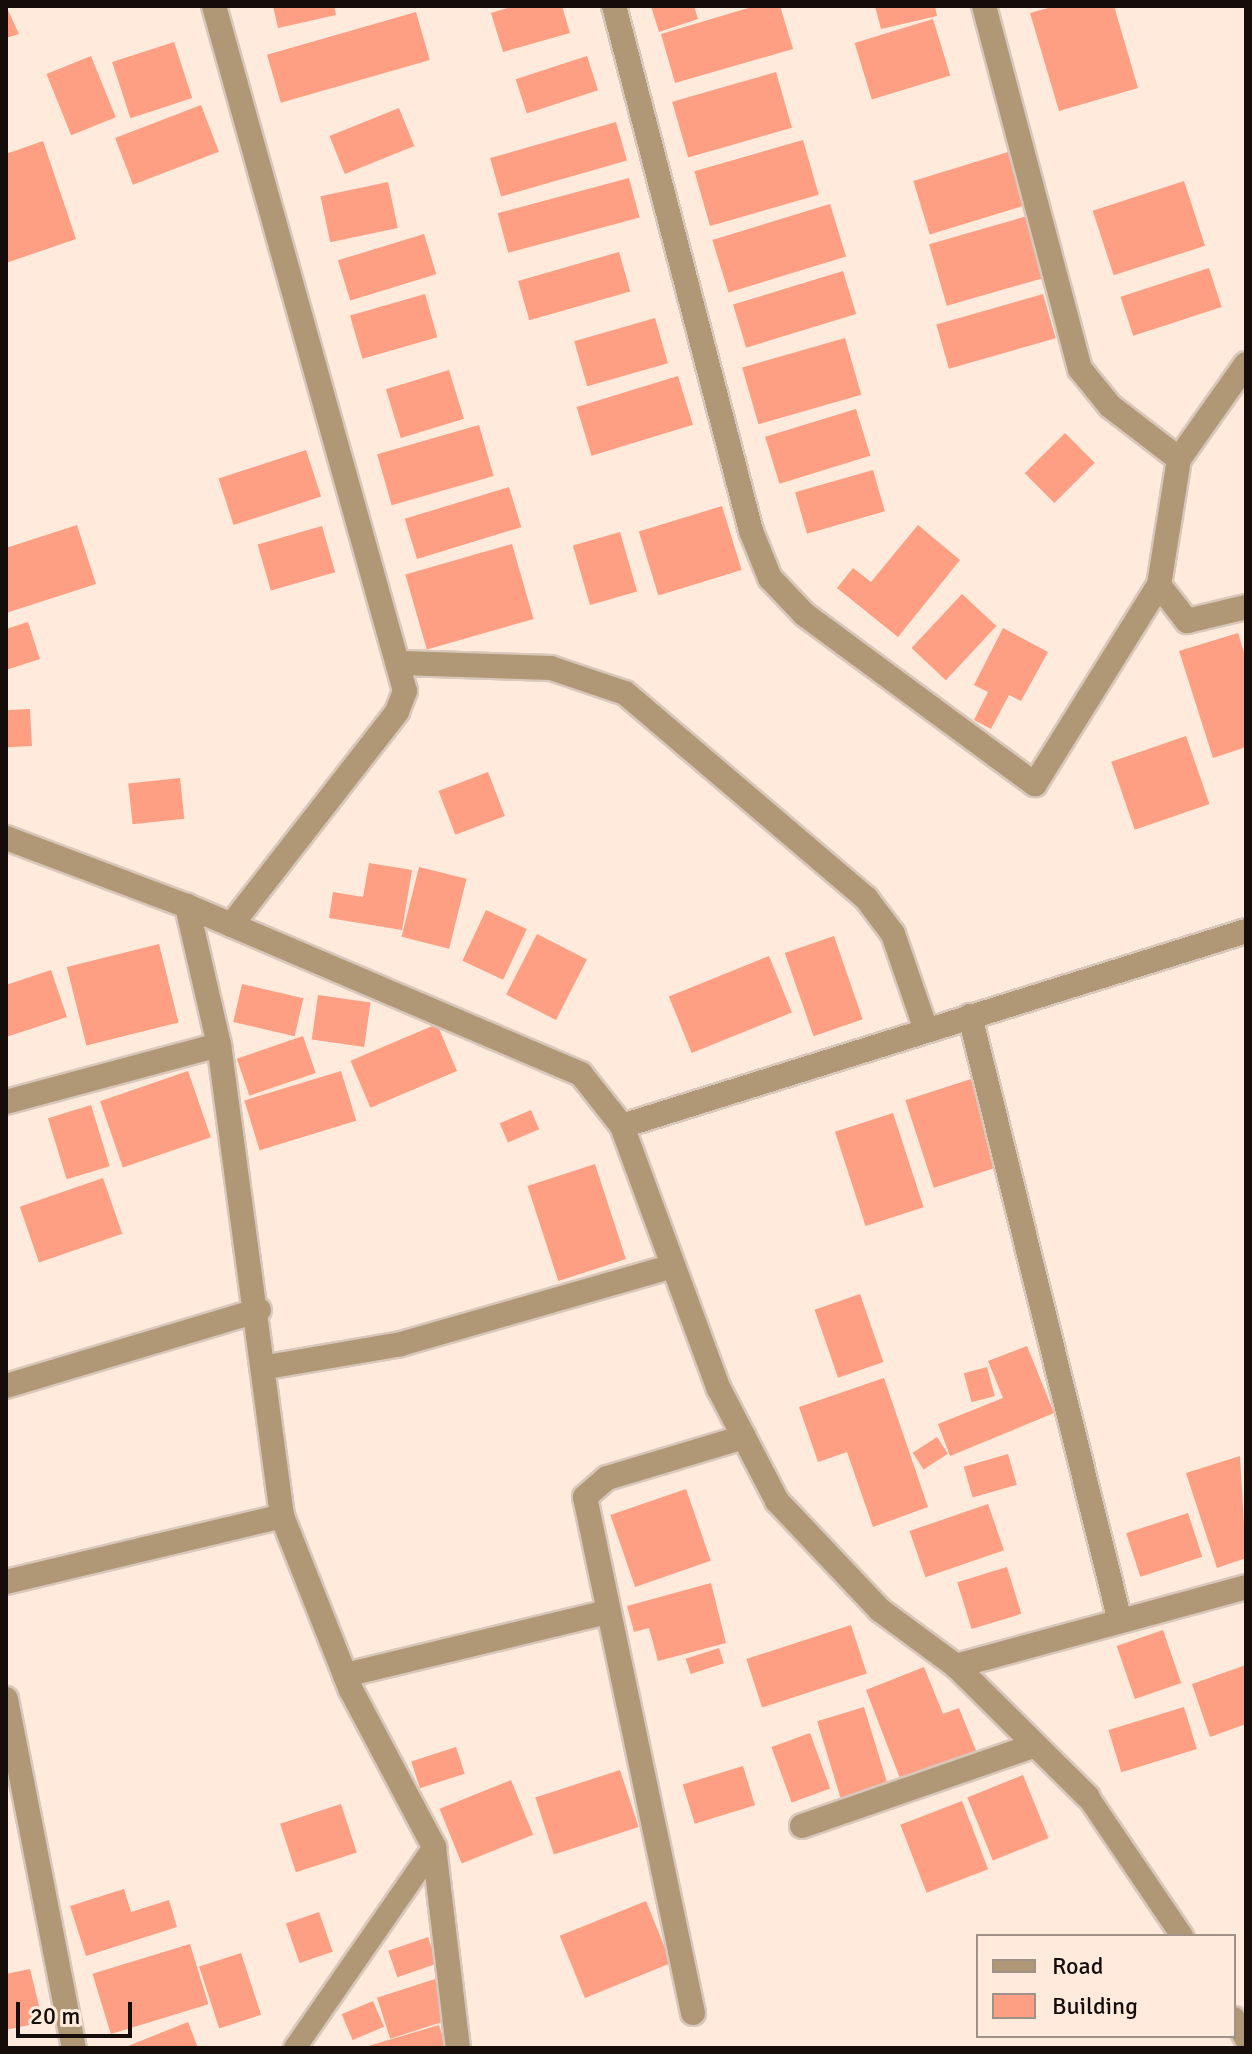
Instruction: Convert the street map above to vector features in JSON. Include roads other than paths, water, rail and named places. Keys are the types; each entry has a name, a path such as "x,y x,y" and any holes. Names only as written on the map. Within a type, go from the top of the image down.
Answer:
{"street":[{"path":"214,6 402,663 397,712 231,925"},
{"path":"614,6 751,531 778,587 804,614 1035,784 1159,585 1179,459 1246,364"},
{"path":"984,6 1080,369 1110,406 1179,459"},
{"path":"1159,585 1187,621 1246,607"},
{"path":"402,663 551,668 625,693 866,898 893,934 926,1030"},
{"path":"6,838 187,906 581,1074 622,1126 673,1266 744,1437 777,1501 880,1610 956,1666 1033,1746 1088,1797"},
{"path":"187,906 219,1045 267,1367 282,1516 345,1675 434,1847 458,2048"},
{"path":"622,1126 1246,931"},
{"path":"970,1016 1120,1621"},
{"path":"6,1102 219,1045"},
{"path":"267,1367 401,1344 673,1266"},
{"path":"6,1386 259,1310"},
{"path":"693,2013 586,1512 591,1485 744,1437"},
{"path":"6,1582 282,1516"},
{"path":"956,1666 1246,1587"},
{"path":"345,1675 608,1612"},
{"path":"6,1699 74,2048"},
{"path":"802,1826 1033,1746"}],"lane":[{"path":"1088,1797 1181,1934"},
{"path":"295,2048 434,1847"},
{"path":"1236,2022 1246,2040"}]}
